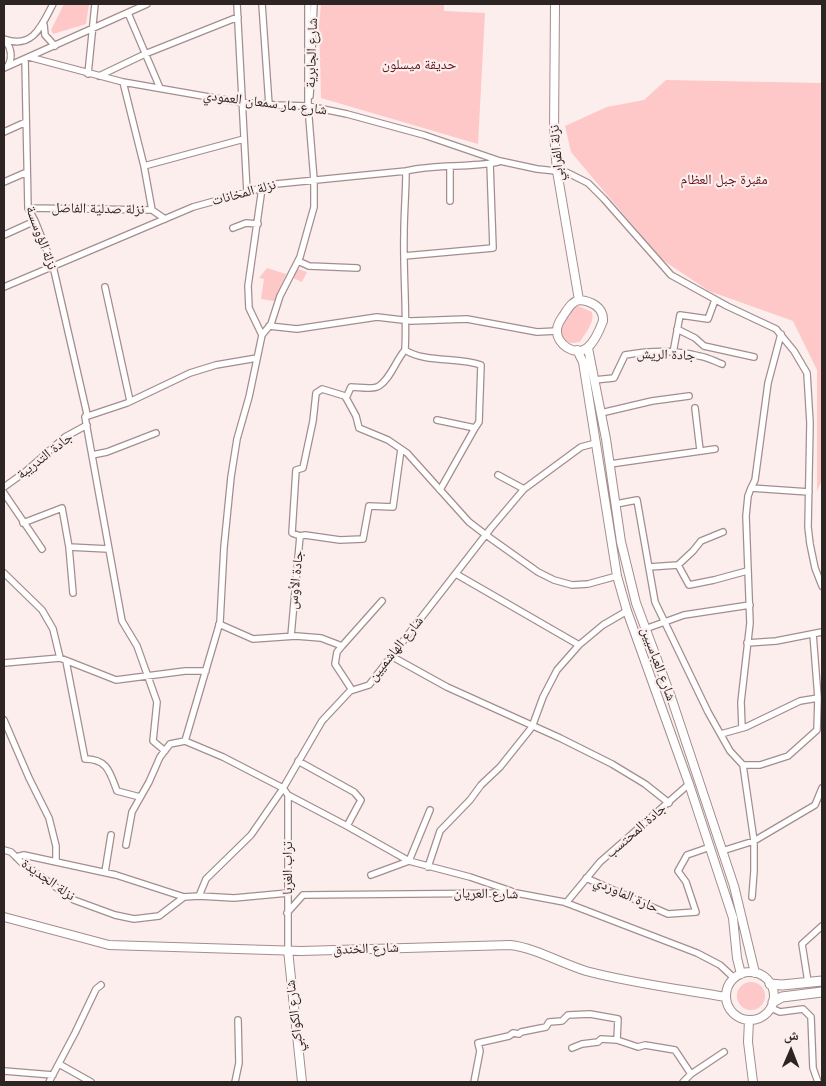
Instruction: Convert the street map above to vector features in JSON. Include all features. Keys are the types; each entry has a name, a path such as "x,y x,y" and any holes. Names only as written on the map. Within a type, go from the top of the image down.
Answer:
{"main road":[{"name":"نزلة الفرابي","path":"555,4 554,116 557,171 579,300"},
{"path":"579,300 591,302 599,308 603,316 601,325 588,348 583,350 564,346 559,340 556,331 559,321 571,304 579,300"},
{"name":"شارع العباسيين","path":"588,348 610,464 621,542 636,603 671,697 734,886 756,973"},
{"name":"شارع العباسيين","path":"577,350 583,362 617,576 627,611 689,784 733,918 737,976"},
{"name":"شارع الخندق","path":"4,917 109,945 288,950 510,945 534,950 588,971 726,997"},
{"name":"شارع الكواكبي","path":"288,950 302,1082"},
{"path":"772,1005 773,989 761,975 756,973 737,976 726,990 730,1011 736,1016 749,1020 762,1017 782,997 822,992"},
{"path":"770,984 782,985 822,981"},
{"path":"749,1020 748,1042 753,1082"}],"street":[{"path":"4,39 18,42 31,38 41,29 53,4"},
{"path":"88,74 95,4"},
{"path":"6,67 147,4"},
{"path":"237,4 247,192"},
{"path":"262,4 269,105"},
{"path":"185,741 219,624 231,477 237,439 249,397 262,334 269,326 280,296 298,261 314,206 314,180 308,105 308,4"},
{"name":"شارع الجابرية","path":"308,105 312,86 311,46 314,4"},
{"path":"128,13 160,88"},
{"path":"99,76 145,54 238,17"},
{"path":"44,22 45,35 55,46"},
{"path":"4,39 11,53 10,62 6,67"},
{"name":"شارع مار سمعان العمودي","path":"27,58 123,82 242,102 269,105 308,105 398,128 500,161 576,175 588,183 604,199 671,275 715,300 776,329 781,334"},
{"name":"نزلة الؤوسسة","path":"27,58 28,208 53,266 86,416 122,621 136,646 157,702 153,741 165,751"},
{"path":"123,82 144,166 152,210"},
{"path":"4,132 26,122"},
{"path":"144,166 244,139"},
{"name":"نزلة المخانات","path":"4,287 193,207 276,184 500,161"},
{"path":"404,256 492,248 490,163"},
{"path":"450,167 450,201"},
{"path":"406,171 404,256 405,350 379,386 373,388 351,387 346,398 356,416 359,428 388,440 407,453 469,522 538,572 554,580 572,585 588,584 617,576"},
{"path":"4,182 27,172"},
{"path":"262,188 248,286 249,308 262,334"},
{"name":"نزلة صدلية الفاضل","path":"28,208 152,210 165,219"},
{"path":"4,235 35,221"},
{"path":"233,228 246,223 258,224"},
{"path":"298,261 308,266 357,268"},
{"path":"105,287 130,402"},
{"path":"673,353 680,315 708,319 715,300"},
{"path":"269,326 297,329 377,317 406,320 467,319 537,332 556,331"},
{"path":"678,328 704,346 754,357"},
{"path":"742,728 741,702 746,643 750,623 746,516 748,496 754,480 768,383 781,334"},
{"path":"781,334 807,373 810,423 808,527 815,568 822,586"},
{"path":"405,350 417,355 481,365 479,422 440,490"},
{"name":"جادة الريش","path":"594,380 614,378 625,355 642,352 700,356 722,364"},
{"path":"86,416 130,402 190,373 216,364 257,358"},
{"name":"جادة الأوس","path":"290,636 300,536 292,533 296,470 303,468 313,420 316,393 322,389 345,396 346,398"},
{"path":"601,413 652,401 689,396"},
{"path":"695,408 700,450"},
{"path":"437,420 475,428"},
{"name":"جادة التدريبة","path":"4,487 65,438 87,426"},
{"path":"92,455 107,452 156,433"},
{"name":"شارع الهاشميين","path":"199,896 206,879 251,835 283,788 322,721 352,690 369,684 524,489 581,447 596,443"},
{"path":"300,536 306,535 340,540 363,539 368,506 393,508 401,449"},
{"path":"610,464 715,449"},
{"path":"498,475 524,489"},
{"path":"751,488 809,492"},
{"path":"4,492 42,549"},
{"path":"616,504 637,500 655,602 708,712 730,751 743,765 754,841 752,897"},
{"path":"23,523 62,508 69,547 73,592"},
{"path":"649,567 678,565 693,552 701,541 723,532"},
{"path":"69,547 108,549"},
{"path":"678,565 689,585 747,571"},
{"path":"4,573 42,610 54,629 60,658"},
{"path":"456,574 578,645"},
{"path":"352,690 336,664 337,652 382,601"},
{"path":"645,629 684,615 750,605"},
{"path":"428,867 440,831 470,800 481,785 500,767 532,726 543,696 558,670 578,645 603,625 627,611"},
{"path":"219,624 253,639 290,636 321,638 342,646"},
{"path":"746,643 776,641 822,632"},
{"path":"743,765 760,765 788,756 817,730 820,711 813,634"},
{"path":"391,656 447,687 560,738 612,764 645,784 670,803"},
{"path":"4,663 60,658 116,680 185,671 206,671"},
{"path":"66,661 85,759 95,759 108,768 117,791 140,797"},
{"path":"721,734 742,728 800,702 818,698"},
{"path":"4,723 49,818 56,846 56,862"},
{"path":"126,845 132,812 160,757 170,744 185,741 223,756 283,788 288,795 409,861 470,877 516,893"},
{"path":"298,761 354,792 361,800 347,826"},
{"name":"جادة المحتسب","path":"566,902 600,862 670,803 689,784"},
{"path":"722,851 754,841 815,805 822,788"},
{"name":"تراب الغربا","path":"288,795 288,950"},
{"path":"371,875 409,861 430,810"},
{"path":"105,872 111,835"},
{"name":"حارة الماوردي","path":"586,878 668,914 696,912 686,882 678,871 687,855 710,847"},
{"name":"نزلة الجديدة","path":"4,850 11,852 22,863 74,900 122,917 134,919 159,916 184,897"},
{"path":"16,858 24,855 105,872 184,897 234,898 288,894"},
{"name":"شارع العريان","path":"287,913 303,896 516,893 566,902 697,953 737,976"},
{"path":"808,982 802,944 822,926"},
{"path":"50,1082 96,989 101,985"},
{"path":"772,1005 780,1012 803,1010 811,1017 813,1068 818,1082"},
{"path":"474,1082 480,1051 478,1043 509,1036 513,1033 519,1034 546,1027 549,1022 562,1021 568,1015 590,1014 618,1019 618,1040"},
{"path":"235,1082 239,1063 238,1020"},
{"path":"572,1048 582,1044 598,1042 601,1039 618,1040 638,1047 645,1045 675,1050 691,1074"},
{"path":"683,1082 691,1074 724,1052"},
{"path":"60,1064 92,1082"},
{"path":"4,1071 53,1076"}],"green space":[{"path":"64,4 89,4 86,24 53,34 51,30"},
{"name":"حديقة ميسلون","path":"321,4 444,4 444,11 485,13 478,144 321,98 319,25"},
{"name":"مقبرة جبل العظام","path":"666,80 822,83 822,480 817,491 817,370 793,321 709,291 661,259 571,152 565,126 607,107 644,100"},
{"path":"267,268 286,274 274,301 261,299 264,279 259,278"},
{"path":"298,269 307,272 302,282 293,278"},
{"path":"578,306 592,312 593,316 589,328 580,342 571,343 563,340 559,330 574,308"},
{"path":"751,982 761,986 765,996 761,1006 751,1010 741,1006 737,996 741,986"}]}
